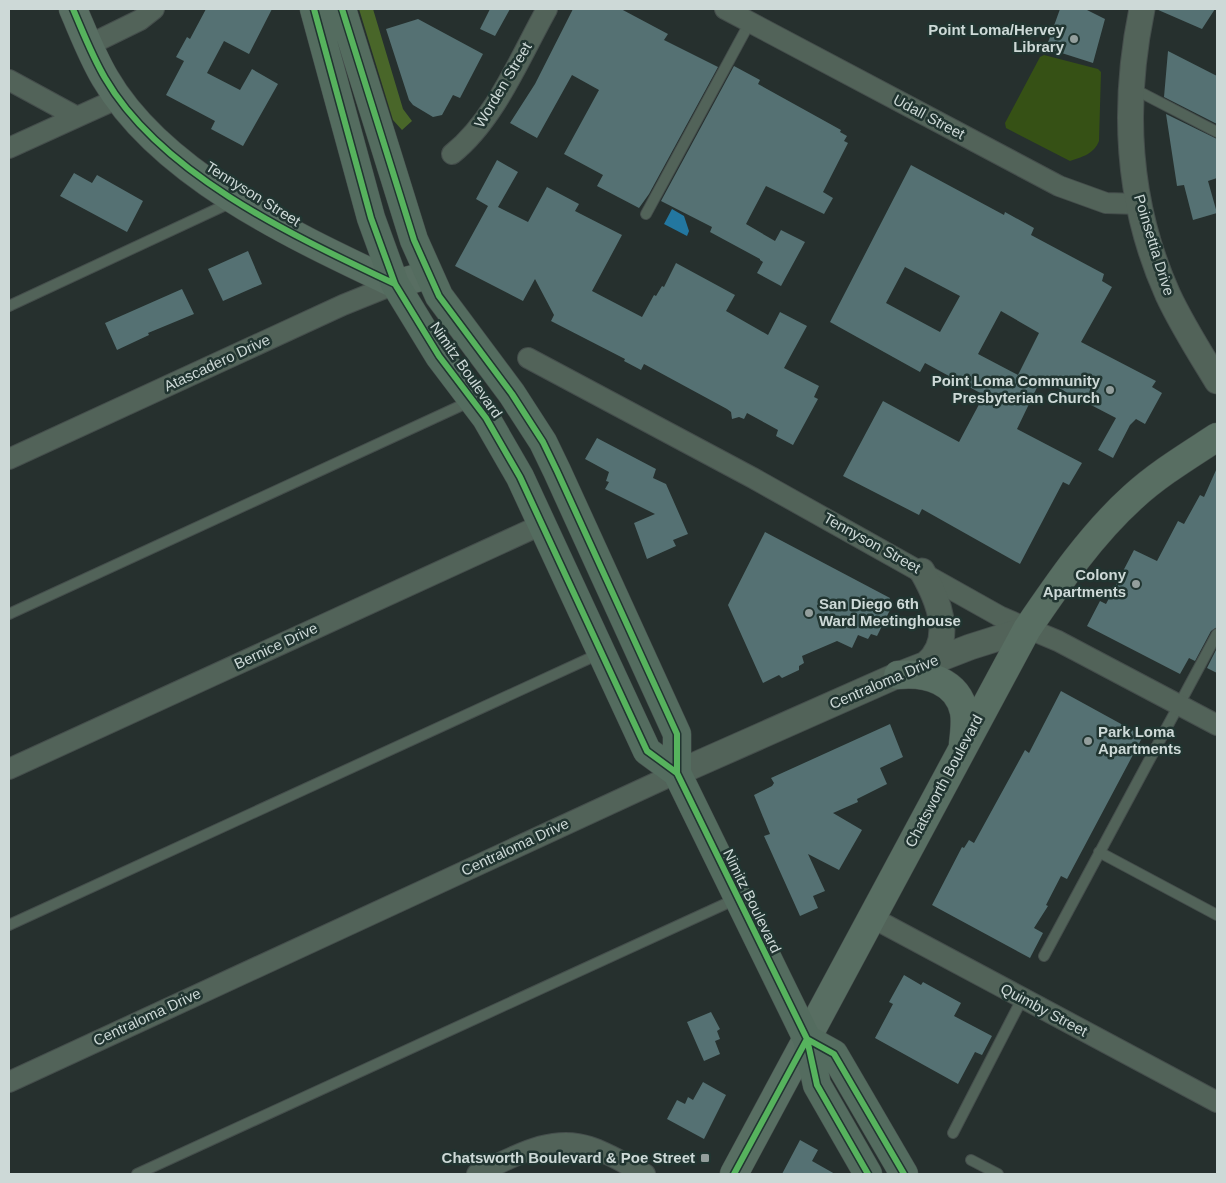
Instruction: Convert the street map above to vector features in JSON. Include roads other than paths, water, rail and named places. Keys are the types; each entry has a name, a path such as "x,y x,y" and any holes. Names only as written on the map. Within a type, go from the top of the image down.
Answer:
{"main road":[{"name":"Tennyson Street","path":"74,9 104,78 139,124 173,157 236,200 315,247 395,284"},
{"name":"Nimitz Boulevard","path":"314,9 371,218 395,284 434,348 473,400 499,440 543,524 647,751 677,773"},
{"name":"Nimitz Boulevard","path":"342,9 411,232 428,275 439,296 512,394 543,442 677,734 677,773 736,899 807,1039 817,1086 868,1174"},
{"name":"Atascadero Drive","path":"395,284 428,275"},
{"name":"Chatsworth Boulevard","path":"734,1174 1027,629 1082,551 1119,510 1148,484 1217,437"},
{"path":"898,675 925,675 938,679 954,692 961,702 965,714 963,745"},
{"path":"807,1039 834,1054 904,1174"}],"street":[{"path":"89,45 140,20 154,9"},
{"name":"Worden Street","path":"452,154 472,136 487,117 547,9"},
{"name":"Udall Street","path":"725,9 1059,186 1106,203 1139,204"},
{"name":"Poinsettia Drive","path":"1142,9 1135,41 1130,87 1130,146 1139,204 1168,294 1217,381"},
{"path":"9,80 77,117"},
{"path":"9,148 118,98"},
{"name":"Atascadero Drive","path":"9,459 343,305 395,284"},
{"name":"Tennyson Street","path":"528,358 753,478 994,613 1058,641 1217,725"},
{"name":"Bernice Drive","path":"9,769 543,524"},
{"path":"922,571 935,594 942,622 939,645 933,658 926,664"},
{"name":"Centraloma Drive","path":"9,1082 677,773 898,675 1027,629"},
{"name":"Quimby Street","path":"872,917 1217,1102"},
{"path":"477,1174 539,1147 560,1143 591,1147 645,1174"}],"lane":[{"path":"646,214 750,22"},
{"path":"1130,87 1217,132"},
{"path":"9,306 236,200"},
{"path":"9,614 473,400"},
{"path":"1044,956 1217,634"},
{"path":"9,925 603,653"},
{"path":"1099,852 1217,915"},
{"path":"137,1174 736,899"},
{"path":"953,1132 1022,999"},
{"path":"971,1160 998,1174"}],"water":[{"path":"672,209 684,216 689,231 687,236 664,224"}],"place":[{"name":"Point Loma/Hervey Library","path":"1074,39"},
{"name":"Point Loma Community Presbyterian Church","path":"1110,390"},
{"name":"Colony Apartments","path":"1136,584"},
{"name":"San Diego 6th Ward Meetinghouse","path":"809,613"},
{"name":"Park Loma Apartments","path":"1088,741"},
{"name":"Chatsworth Boulevard & Poe Street","path":"705,1158"}]}
